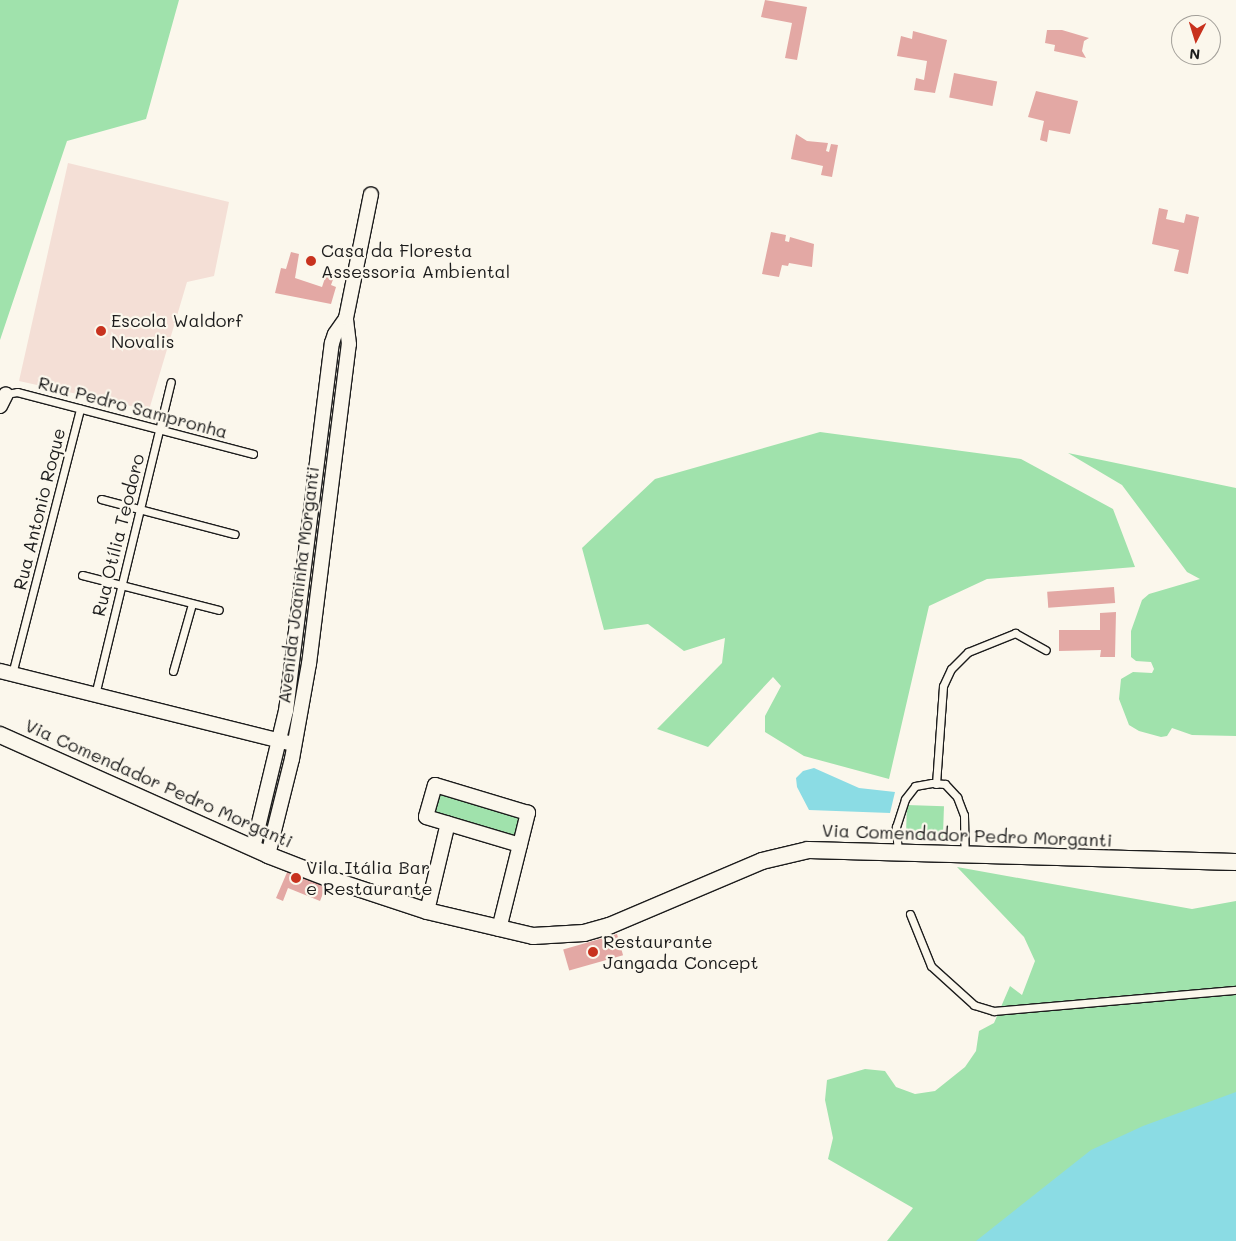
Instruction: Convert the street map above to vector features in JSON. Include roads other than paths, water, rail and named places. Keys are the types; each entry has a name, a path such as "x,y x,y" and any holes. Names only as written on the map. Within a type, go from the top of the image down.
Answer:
{"street":[{"name":"Avenida Joaninha Morganti","path":"261,851 294,668 330,434 349,344 346,318 371,194"},
{"name":"Avenida Joaninha Morganti","path":"261,851 295,744 309,664 330,434"},
{"path":"6,672 280,742 295,744"},
{"name":"Via Comendador Pedro Morganti","path":"0,735 261,851 427,911 533,936 584,933 609,926 776,856 825,849 1236,862"},
{"path":"499,929 520,845 528,813 435,785 426,817 520,845"},
{"path":"427,911 448,824"}],"lane":[{"name":"Rua Otília Teodoro","path":"95,695 171,382"},
{"name":"Rua Pedro Sampronha","path":"3,400 17,392 253,454"},
{"name":"Rua Antonio Roque","path":"6,672 80,409"},
{"path":"101,499 234,534"},
{"path":"82,575 219,610"},
{"path":"173,670 192,604"},
{"path":"936,784 943,686 951,669 968,652 1016,633 1046,650"},
{"path":"898,852 896,827 905,799 915,786 945,784 957,798 964,815 965,854"},
{"path":"910,914 932,966 974,1005 994,1011 1236,990"}],"water":[{"path":"814,768 859,788 895,792 890,813 809,810 797,787 796,778 803,771"},
{"path":"1236,1092 1236,1241 976,1241 1091,1150 1143,1126"}],"place":[{"name":"Casa da Floresta Assessoria Ambiental","path":"311,261"},
{"name":"Escola Waldorf Novalis","path":"101,331"},
{"name":"Vila Itália Bar e Restaurante","path":"296,878"},
{"name":"Restaurante Jangada Concept","path":"593,952"}]}
